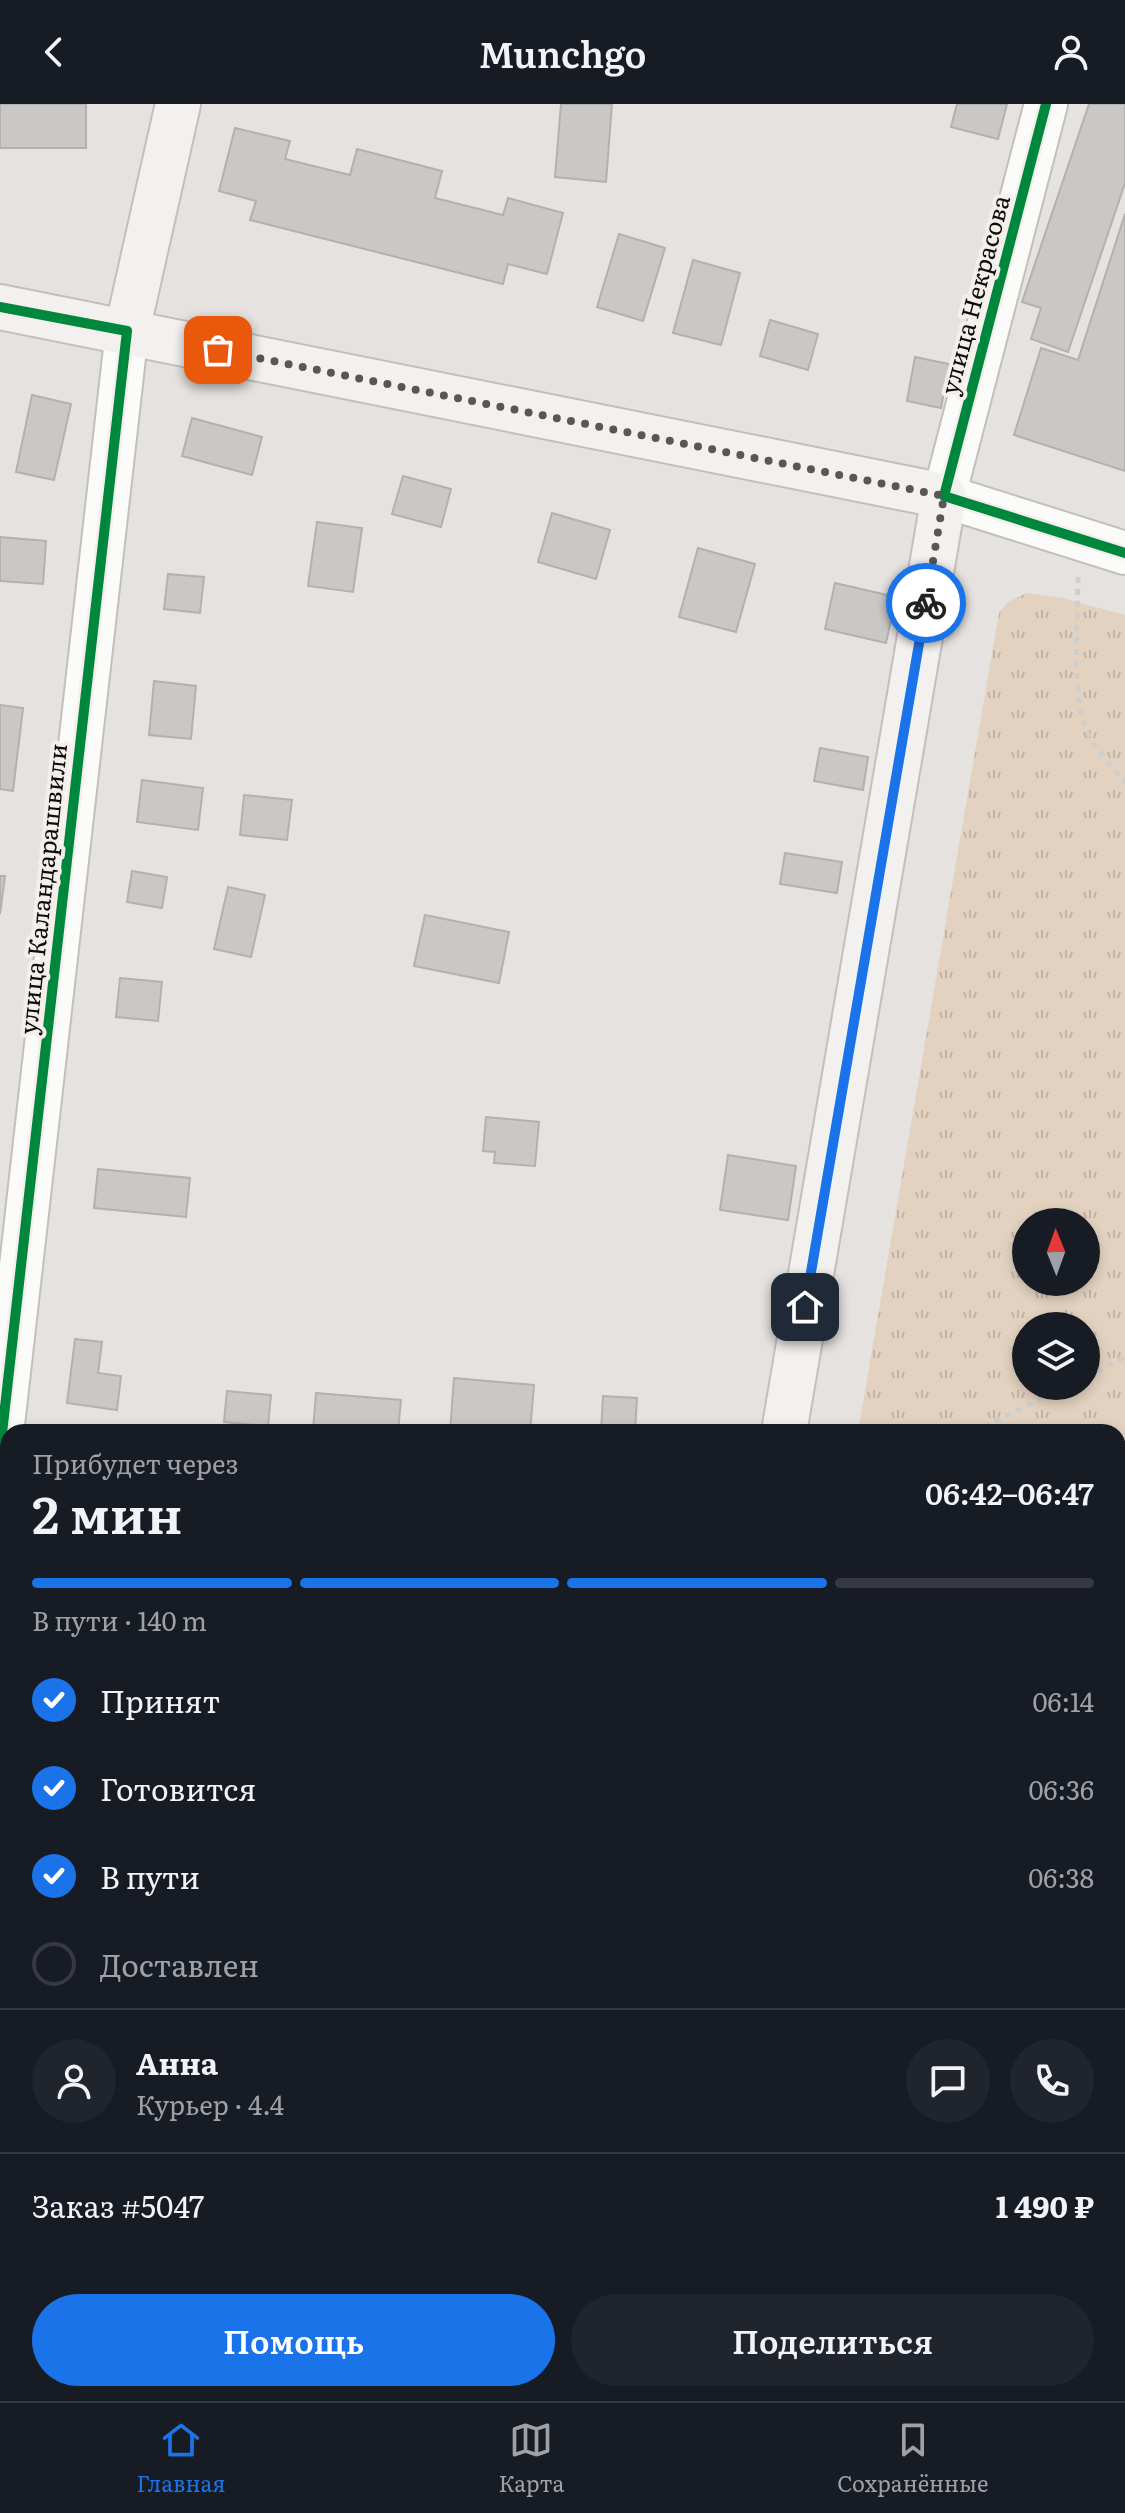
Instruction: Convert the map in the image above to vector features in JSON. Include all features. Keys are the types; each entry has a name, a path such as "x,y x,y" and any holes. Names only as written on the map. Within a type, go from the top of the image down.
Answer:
{"main road":[{"name":"улица Каландарашвили","path":"127,331 178,104"},
{"path":"0,307 944,496"},
{"name":"улица Некрасова","path":"785,1424 944,496"}],"street":[{"name":"улица Некрасова","path":"944,496 1046,104"},
{"name":"улица Каландарашвили","path":"3,1424 127,331"},
{"path":"944,496 1125,553"}],"path":[{"path":"1078,538 1078,703 1086,731 1095,747 1125,782"},
{"path":"1100,1370 1125,1357"},
{"path":"989,1424 1038,1400"}],"green space":[{"path":"1027,593 1062,598 1125,615 1125,1424 859,1424 999,613 1008,602"}],"building":[{"path":"0,104 86,104 86,148 0,148"},
{"path":"561,104 612,104 606,182 555,177"},
{"path":"957,104 1007,104 998,139 951,127"},
{"path":"1089,104 1125,104 1125,183 1068,352 1031,339 1041,308 1022,302"},
{"path":"235,128 290,141 285,159 350,175 357,149 442,171 435,198 503,215 508,198 563,213 547,274 508,264 503,284 250,220 256,201 219,191"},
{"path":"1125,214 1125,471 1014,435 1041,348 1078,360"},
{"path":"619,234 665,248 643,321 597,307"},
{"path":"693,260 740,273 721,345 673,333"},
{"path":"770,320 818,334 808,370 760,356"},
{"path":"915,357 949,364 941,408 907,401"},
{"path":"32,395 71,404 54,480 16,472"},
{"path":"192,418 262,437 252,475 182,456"},
{"path":"403,476 451,489 441,527 392,514"},
{"path":"552,513 610,530 596,579 538,562"},
{"path":"317,522 362,528 353,592 308,586"},
{"path":"0,537 46,541 43,584 0,581"},
{"path":"698,548 755,564 736,632 679,617"},
{"path":"168,574 204,577 200,613 164,609"},
{"path":"835,583 896,597 886,643 825,629"},
{"path":"154,681 196,686 191,739 149,735"},
{"path":"0,705 23,708 13,791 0,789"},
{"path":"820,748 868,757 863,790 814,781"},
{"path":"142,780 203,788 198,830 137,822"},
{"path":"244,795 292,800 287,840 240,835"},
{"path":"785,853 842,862 837,893 780,884"},
{"path":"132,871 167,877 162,908 127,902"},
{"path":"0,876 5,876 0,914"},
{"path":"228,887 265,895 251,957 214,949"},
{"path":"425,915 509,932 499,983 414,966"},
{"path":"120,978 162,982 158,1021 116,1017"},
{"path":"486,1117 539,1122 535,1166 494,1163 495,1152 483,1151"},
{"path":"728,1155 796,1166 788,1220 720,1210"},
{"path":"98,1169 190,1178 186,1217 94,1208"},
{"path":"75,1339 102,1342 98,1373 121,1376 117,1410 67,1403"},
{"path":"454,1378 534,1385 531,1424 451,1424"},
{"path":"227,1391 271,1395 268,1424 224,1422"},
{"path":"316,1393 401,1400 399,1424 313,1424"},
{"path":"603,1396 637,1398 635,1424 601,1424"}],"cycle path":[{"path":"1046,104 944,496 1125,553"},
{"path":"0,307 127,331 3,1424"}],"way so far":[{"path":"218,350 944,496 926,603"}],"route":[{"path":"805,1307 926,603"}]}
